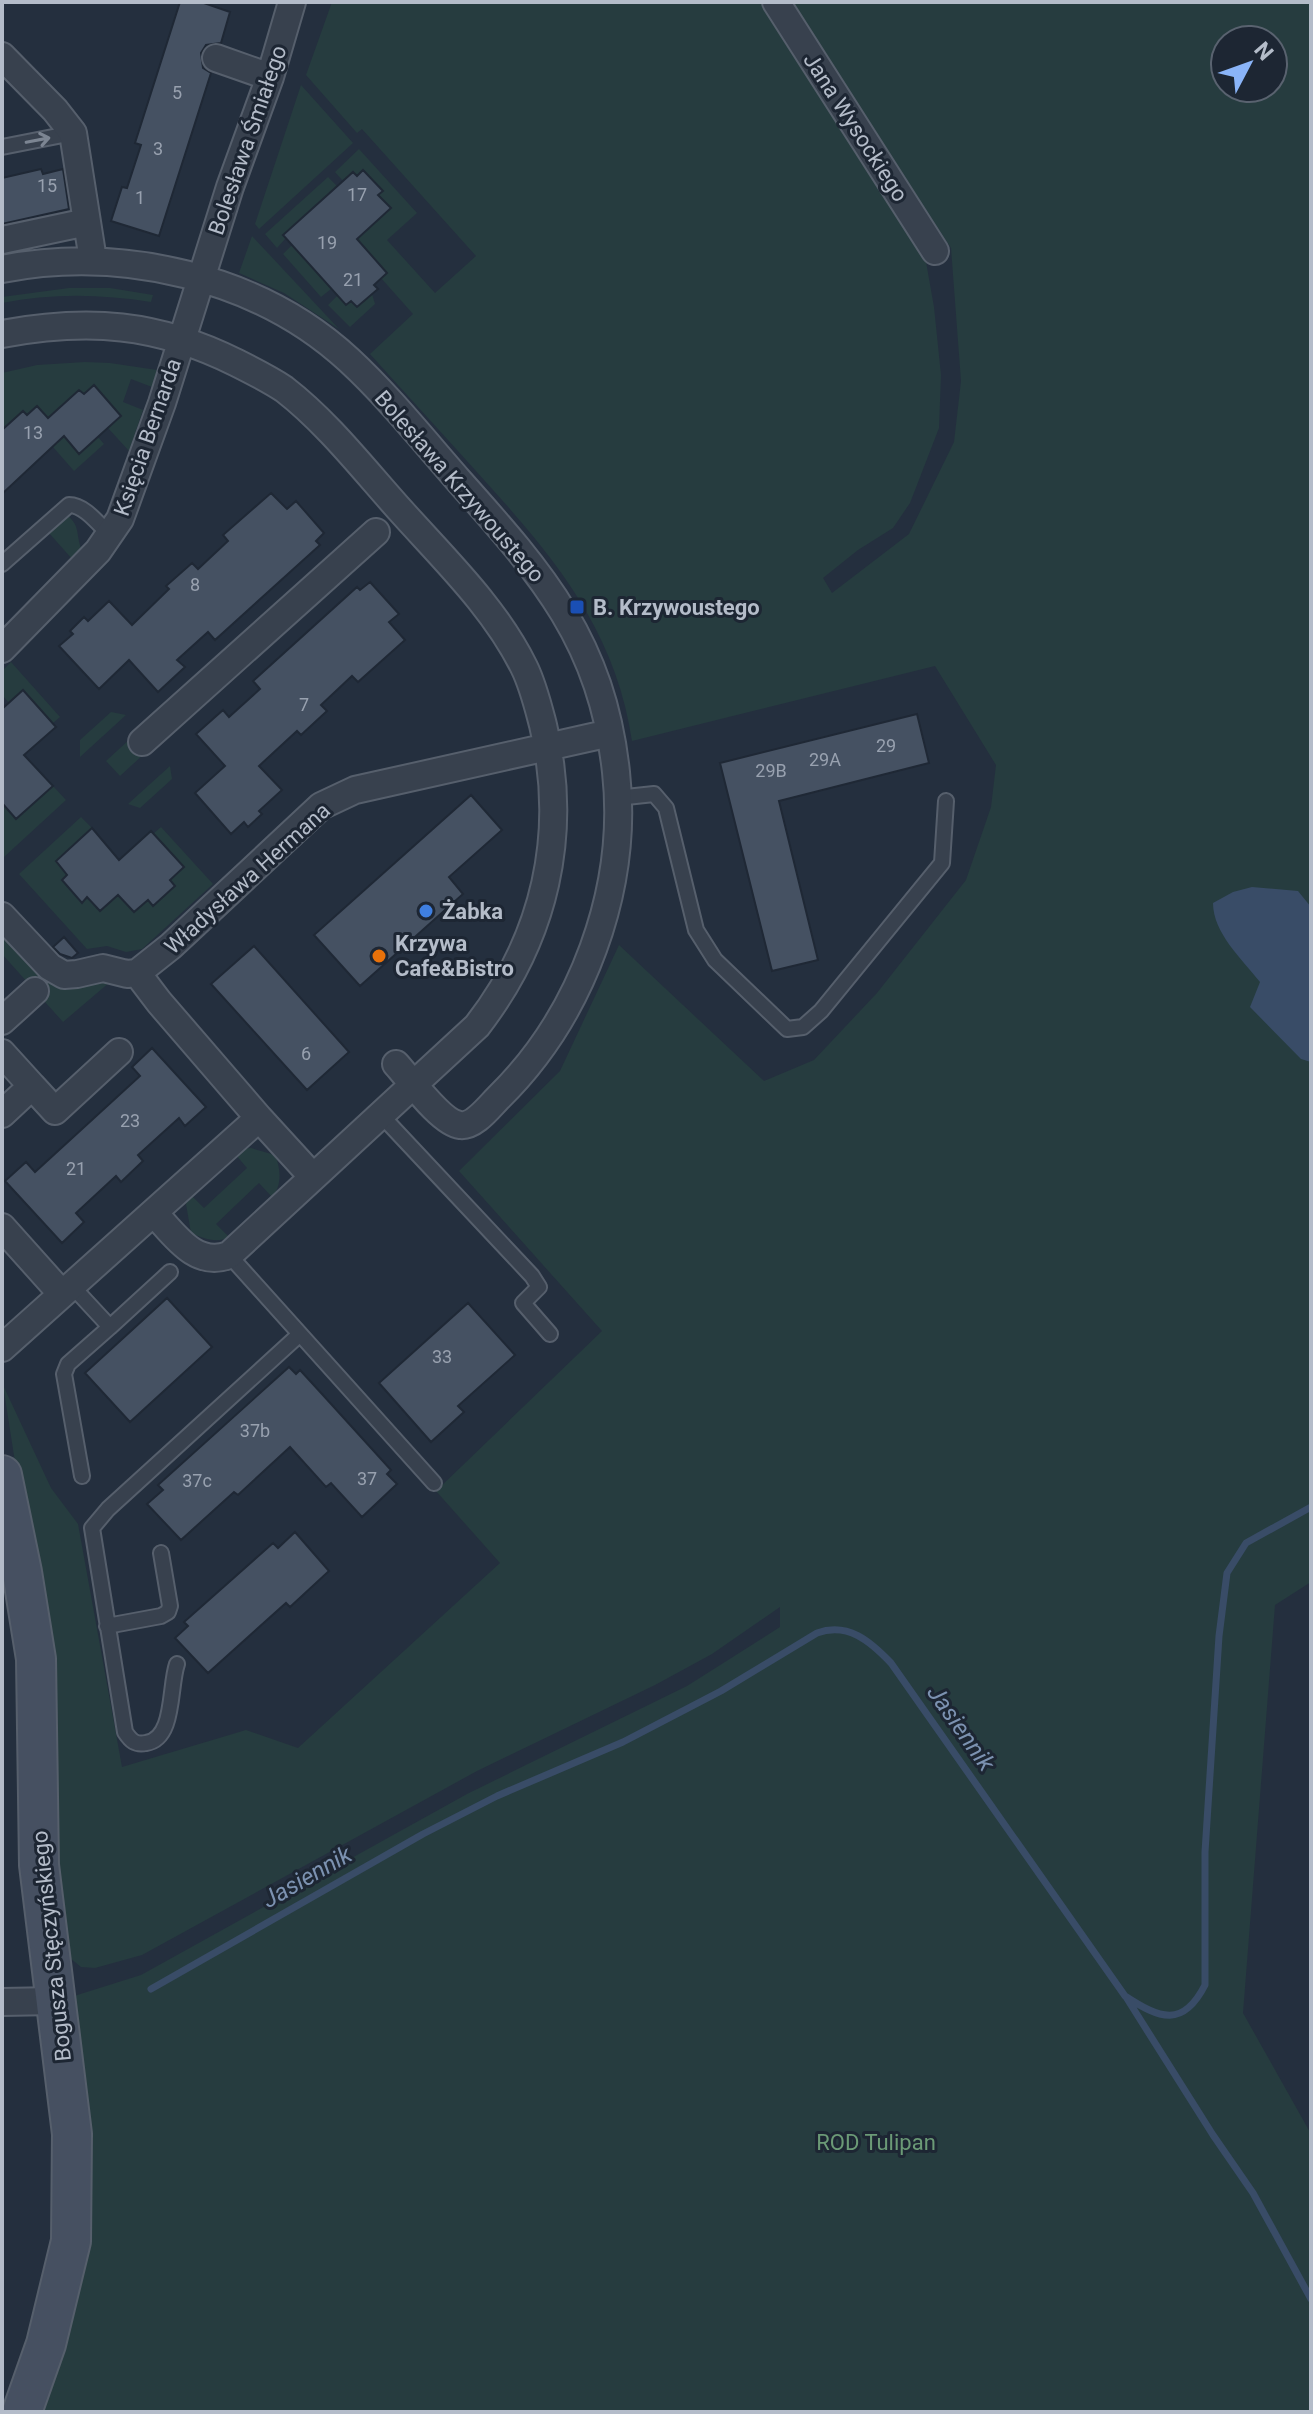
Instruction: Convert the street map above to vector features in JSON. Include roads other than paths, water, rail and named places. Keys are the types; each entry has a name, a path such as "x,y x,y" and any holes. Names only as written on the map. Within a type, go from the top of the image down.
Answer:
{"street":[{"name":"Bolesława Śmiałego","path":"200,279 270,77 292,2"},
{"name":"Jana Wysockiego","path":"776,2 935,251"},
{"path":"2,56 73,133 93,260"},
{"path":"216,58 270,77"},
{"path":"2,240 87,222"},
{"name":"Bolesława Krzywoustego","path":"2,269 58,261 93,260 165,269 250,297 301,324 348,359 526,556 582,643 596,679 610,733 617,798 609,889 599,929 570,1003 536,1055 511,1085 467,1124 459,1125 444,1117 415,1085"},
{"name":"Księcia Bernarda","path":"2,649 111,536 136,475 200,279"},
{"path":"2,334 41,327 115,325 181,339 226,357 283,389 321,423 474,592 511,643 525,669 548,745 553,833 544,892 524,951 507,983 477,1026 229,1255 219,1259 196,1254 154,1213"},
{"path":"142,742 376,532"},
{"name":"Władysława Hermana","path":"137,973 171,946 321,806 355,790 610,733"},
{"path":"2,916 50,967 64,975 103,968 127,974 137,973 313,1177"},
{"path":"2,1021 35,991"},
{"path":"2,1053 55,1111 119,1052"},
{"path":"396,1064 415,1085"},
{"path":"2,1114 32,1086"},
{"path":"2,1348 259,1118"},
{"path":"2,1227 67,1290"},
{"name":"Bogusza Stęczyńskiego","path":"2,1475 36,1659 39,1865 72,2134 71,2241 46,2344 22,2412"},
{"path":"2,2002 55,2001"}],"lane":[{"path":"2,147 73,133"},
{"path":"2,564 69,505 81,508 111,536"},
{"path":"617,798 654,794 666,808 696,930 715,960 787,1029 803,1027 821,1011 942,863 946,801"},
{"path":"381,1115 532,1276 539,1287 523,1303 550,1334"},
{"path":"229,1255 434,1483"},
{"path":"82,1476 64,1374 68,1364 170,1272"},
{"path":"67,1290 110,1327"},
{"path":"177,1664 172,1676 167,1722 162,1735 151,1743 131,1741 125,1732 92,1528 108,1509 300,1334"},
{"path":"107,1626 168,1612 170,1606 161,1553"}],"water":[{"path":"1252,887 1298,891 1311,907 1311,1062 1301,1059 1250,1007 1260,982 1223,935 1214,914 1213,903 1233,892"}],"waterway":[{"name":"Jasiennik","path":"151,1989 423,1834 497,1796 623,1742 721,1691 817,1633 839,1630 867,1641 891,1663 1125,1996 1160,2014 1179,2013 1197,1999 1205,1985 1205,1852 1219,1636 1227,1573 1246,1543 1311,1507"},
{"path":"1126,1997 1253,2193 1311,2299"}],"place":[{"name":"B. Krzywoustego","path":"577,607"},
{"name":"Żabka","path":"426,911"},
{"name":"Krzywa Cafe&Bistro","path":"379,956"}],"park label":[{"name":"ROD Tulipan","path":"876,2142"}]}
